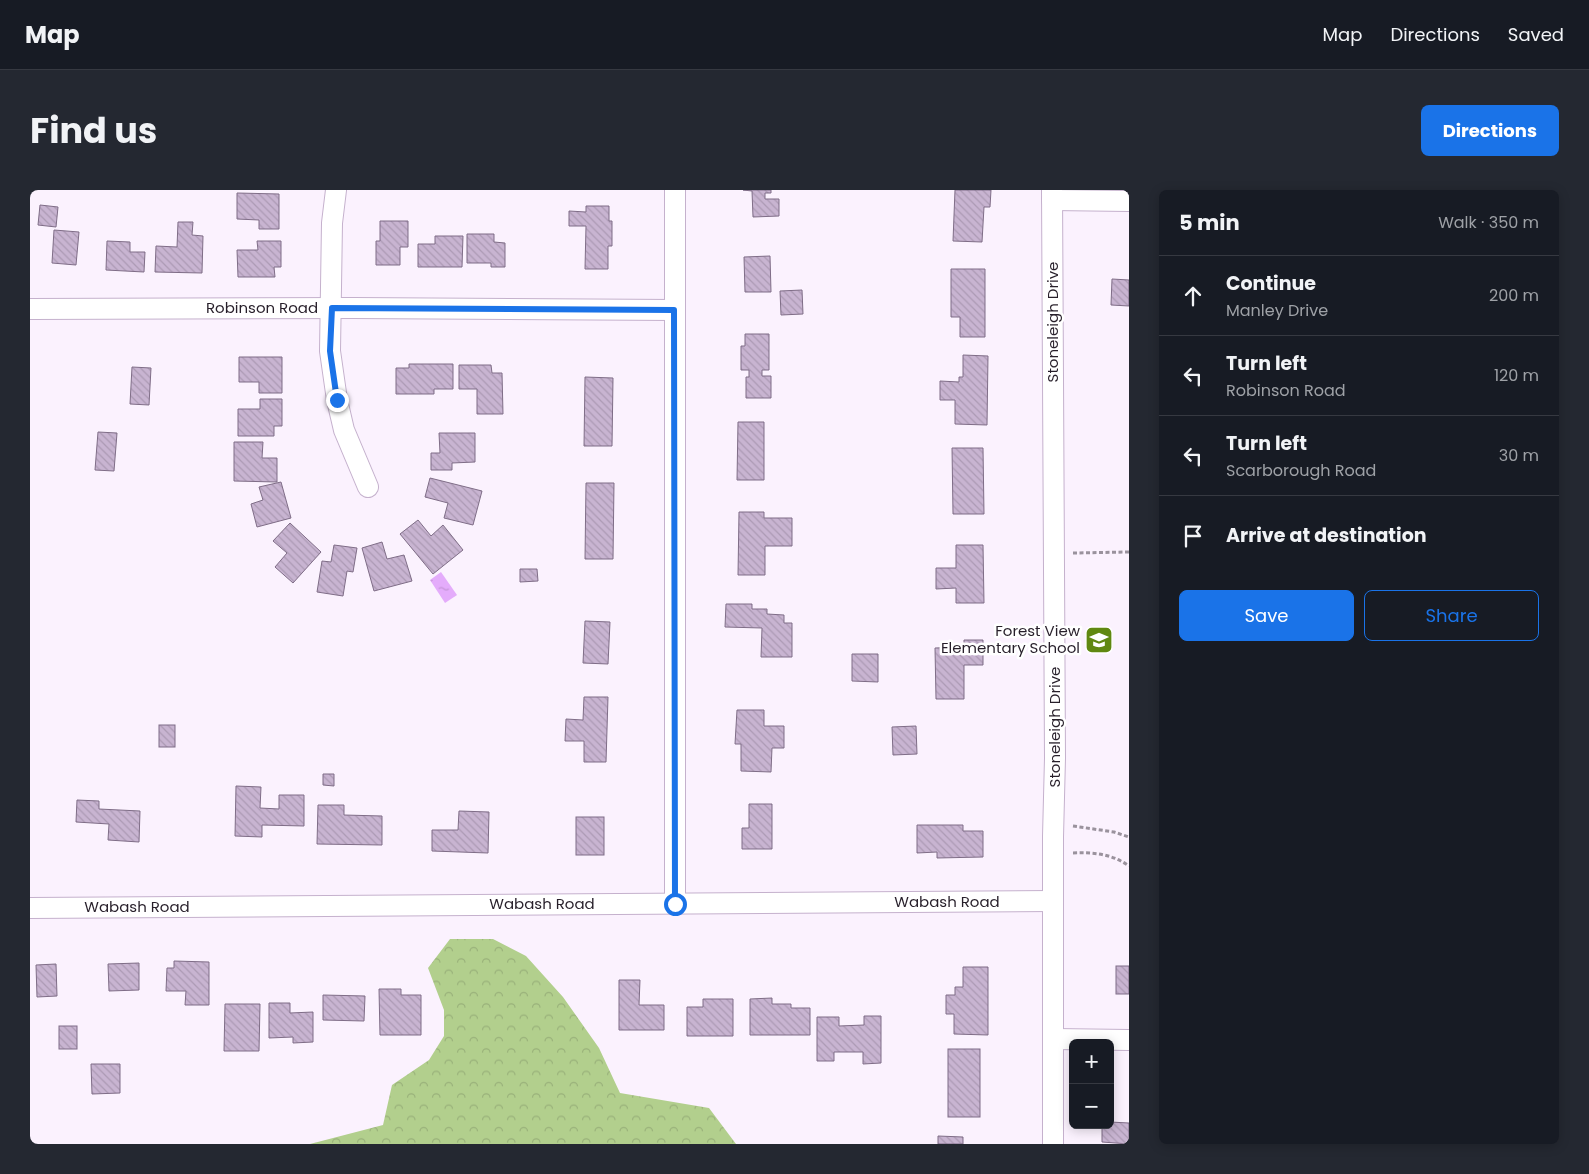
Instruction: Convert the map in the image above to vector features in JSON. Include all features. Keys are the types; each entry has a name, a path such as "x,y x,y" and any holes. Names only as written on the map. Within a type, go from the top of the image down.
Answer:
{"street":[{"path":"336,190 332,223 330,351 337,400 344,430 368,487"},
{"path":"674,190 675,904"},
{"path":"1052,195 1129,201"},
{"name":"Stoneleigh Drive","path":"1052,195 1056,758 1053,901 1053,1144"},
{"name":"Robinson Road","path":"30,309 674,310"},
{"name":"Wabash Road","path":"30,908 1053,901"},
{"path":"1054,1039 1129,1040"}],"path":[{"path":"1073,553 1129,552"},
{"path":"1073,826 1114,832 1129,837"},
{"path":"1074,853 1094,853 1114,857 1129,866"}],"green space":[{"path":"450,939 493,939 526,956 563,997 599,1048 620,1093 709,1108 736,1144 310,1144 383,1125 392,1085 429,1060 444,1036 444,1010 428,968"}],"water":[{"path":"441,572 457,595 445,603 430,580"}],"building":[{"path":"743,190 771,190 771,193 765,193 765,199 779,199 779,216 753,217 752,191"},
{"path":"955,190 991,190 990,207 984,207 982,242 953,241"},
{"path":"237,193 279,194 279,229 259,229 259,220 237,219"},
{"path":"40,205 58,207 56,227 38,225"},
{"path":"586,206 609,206 609,221 612,221 612,246 608,246 608,269 585,269 586,226 569,226 569,211 586,212"},
{"path":"380,221 408,221 408,247 400,247 400,265 376,265 376,241 380,241"},
{"path":"178,222 193,222 192,235 203,236 202,273 155,272 156,246 177,247"},
{"path":"54,230 79,232 76,265 52,263"},
{"path":"467,234 494,234 494,242 505,243 505,267 491,267 491,263 467,263"},
{"path":"435,236 463,236 462,267 418,267 418,244 435,244"},
{"path":"107,241 130,242 130,252 145,252 144,272 106,270"},
{"path":"257,241 281,241 281,267 274,267 275,277 238,277 237,250 258,250"},
{"path":"770,256 771,292 745,292 744,257"},
{"path":"951,269 985,269 985,337 960,337 960,317 951,317"},
{"path":"1112,279 1129,280 1129,306 1111,305"},
{"path":"802,290 803,314 781,315 780,291"},
{"path":"745,334 769,334 769,370 762,370 762,376 771,376 771,398 746,398 746,377 749,377 749,370 741,370 741,346 745,346"},
{"path":"963,355 988,356 987,425 955,424 955,400 940,400 940,381 959,382 959,377 963,377"},
{"path":"239,357 282,357 282,393 259,393 259,382 239,382"},
{"path":"409,364 453,364 453,389 434,389 434,394 396,394 396,368 409,368"},
{"path":"459,365 491,365 492,373 502,373 503,414 477,414 477,389 459,389"},
{"path":"132,367 151,368 149,405 130,404"},
{"path":"585,377 613,378 612,446 584,446"},
{"path":"260,399 282,399 282,426 274,426 274,436 238,436 238,409 260,409"},
{"path":"738,422 764,422 764,480 737,480"},
{"path":"98,432 117,433 114,471 95,470"},
{"path":"439,433 475,433 475,462 452,463 452,470 431,470 431,453 440,453"},
{"path":"234,442 263,442 262,458 277,458 277,482 234,481"},
{"path":"952,448 983,448 984,514 953,514"},
{"path":"430,478 482,491 473,525 444,518 448,503 425,497"},
{"path":"281,482 291,518 257,527 251,504 263,500 259,487"},
{"path":"586,483 614,483 613,559 585,559"},
{"path":"739,512 764,512 764,518 792,518 792,546 765,546 765,575 738,575"},
{"path":"418,520 431,536 443,525 463,550 433,574 400,534"},
{"path":"290,523 321,552 293,583 275,567 287,553 273,541"},
{"path":"382,542 387,559 404,555 412,581 374,591 362,548"},
{"path":"334,545 357,548 353,572 347,571 343,596 317,592 322,561 331,562"},
{"path":"956,545 983,545 984,603 956,603 956,588 936,589 936,568 956,568"},
{"path":"520,569 537,569 538,581 520,582"},
{"path":"726,604 752,604 752,609 767,609 767,614 784,615 784,623 792,623 792,657 761,657 762,628 725,627"},
{"path":"585,621 610,622 608,664 583,663"},
{"path":"964,640 983,640 983,665 964,665 964,699 936,699 935,648 964,647"},
{"path":"852,654 878,654 878,682 852,681"},
{"path":"584,697 608,697 606,762 584,762 584,741 565,741 566,719 583,720"},
{"path":"737,710 764,710 764,726 784,726 784,748 772,748 771,772 741,771 741,744 735,744"},
{"path":"159,725 175,725 175,747 159,747"},
{"path":"916,726 917,754 893,755 892,727"},
{"path":"323,774 334,774 334,786 323,785"},
{"path":"236,786 261,787 260,808 279,809 279,795 304,795 304,826 262,825 262,837 235,836"},
{"path":"77,800 99,801 99,809 140,811 139,842 108,840 109,824 76,822"},
{"path":"749,804 772,804 772,849 742,849 742,828 749,828"},
{"path":"318,805 344,805 344,815 382,816 382,845 317,844"},
{"path":"459,811 489,812 488,853 432,851 432,830 458,830"},
{"path":"576,817 604,817 604,855 576,855"},
{"path":"917,825 963,825 963,831 983,831 983,857 937,858 937,852 917,853"},
{"path":"174,961 209,962 209,1005 185,1005 186,991 166,991 167,968 174,968"},
{"path":"139,963 139,990 109,991 108,964"},
{"path":"56,964 57,996 37,997 36,965"},
{"path":"1116,966 1129,966 1129,994 1116,994"},
{"path":"963,967 988,967 988,1035 954,1034 954,1014 946,1014 946,995 955,995 955,987 963,987"},
{"path":"619,980 640,980 639,1005 664,1005 664,1030 619,1030"},
{"path":"379,989 401,989 401,995 421,995 421,1035 380,1035"},
{"path":"323,995 365,996 364,1021 323,1020"},
{"path":"772,998 772,1004 791,1004 791,1008 810,1008 810,1035 750,1035 750,999"},
{"path":"703,999 733,999 733,1036 687,1036 687,1007 703,1007"},
{"path":"269,1003 290,1003 290,1013 313,1012 313,1042 293,1043 293,1037 269,1038"},
{"path":"225,1004 260,1004 259,1051 224,1051"},
{"path":"864,1016 881,1016 881,1063 863,1064 863,1052 834,1052 834,1061 817,1061 817,1017 839,1017 839,1026 864,1025"},
{"path":"59,1026 77,1026 77,1049 59,1049"},
{"path":"948,1049 980,1049 980,1117 948,1117"},
{"path":"91,1064 120,1064 120,1093 92,1094"},
{"path":"1114,1122 1129,1123 1129,1144 1102,1142 1102,1129 1114,1129"},
{"path":"938,1136 963,1137 963,1144 938,1144"}],"place":[{"name":"Forest View Elementary School","path":"1099,640"}],"route":[{"path":"337,400 330,351 332,308 674,310 675,904"}]}
